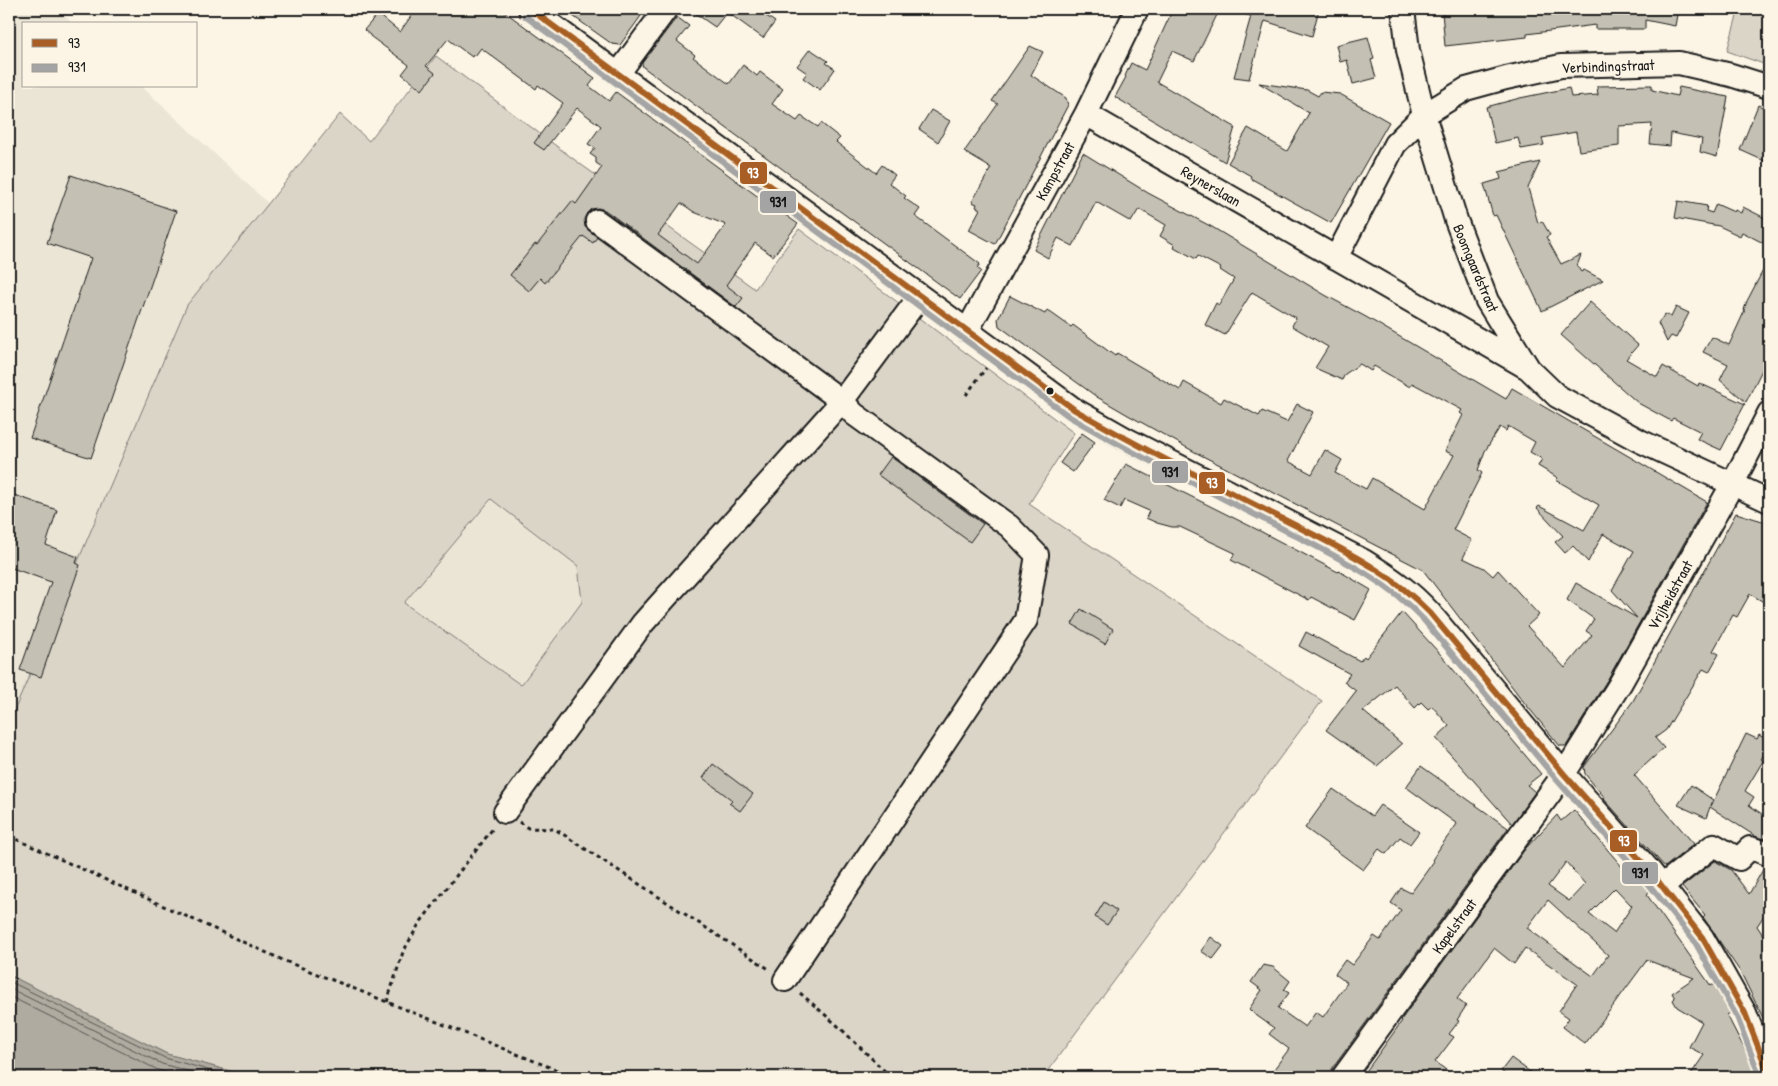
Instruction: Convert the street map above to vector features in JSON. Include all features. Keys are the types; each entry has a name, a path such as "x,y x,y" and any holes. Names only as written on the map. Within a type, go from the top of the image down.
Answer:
{"street":[{"path":"530,9 1091,420 1364,562 1392,578 1412,593 1430,612 1564,774 1662,886 1702,937 1745,1013 1769,1074"},
{"path":"618,74 666,9"},
{"name":"Kampstraat","path":"967,331 1086,114 1137,9"},
{"name":"Boomgaardstraat","path":"1403,9 1408,50 1424,115 1456,220 1487,302 1529,369 1557,396 1640,440 1769,501"},
{"name":"Verbindingstraat","path":"1424,115 1466,89 1561,66 1679,63 1731,75 1769,87"},
{"name":"Reynerslaan","path":"1086,114 1529,369"},
{"path":"1336,258 1395,144 1424,115"},
{"path":"597,221 842,401 854,414 1010,526 1037,556 1026,620 785,980"},
{"path":"505,812 643,623 842,401 920,296"},
{"name":"Vrijheidstraat","path":"1564,774 1620,684 1732,485 1769,413"},
{"name":"Kapelstraat","path":"1343,1077 1564,774"},
{"path":"1662,886 1714,845 1739,860 1750,848 1765,853 1769,850"}],"path":[{"path":"966,395 991,361"},
{"path":"387,1002 403,952 420,924 505,812 528,828 555,828 785,980 838,1026 891,1077"},
{"path":"9,836 286,961 574,1077"}],"shaded area":[{"path":"9,9 57,9 71,22 22,22 22,88 143,88 269,204 187,305 9,723"},
{"path":"1739,9 1769,9 1769,66 1727,51"},
{"path":"436,56 583,166 755,289 799,229 1074,433 1029,504 1322,701 1043,1077 252,1077 167,1054 9,975 9,723 187,305 340,114 369,141","holes":["491,499 578,566 582,602 521,685 404,603"]},
{"path":"491,499 578,566 582,603 521,685 404,603"}],"water":[{"path":"9,975 167,1054 252,1077 9,1077"}],"building":[{"path":"416,9 501,9 595,78 589,86 609,101 616,92 783,215 798,224 773,256 755,243 726,285 743,298 736,307 605,210 598,208 591,209 584,219 585,227 597,237 593,243 583,236 545,283 540,278 529,291 510,275 572,201 576,204 602,167 596,163 596,158 590,154 595,148 588,144 601,126 577,108 544,150 534,143 563,103 538,85 536,89 481,48 472,57 448,39 426,66 435,73 422,90 402,74 409,65 364,30 378,14 400,32","holes":["681,203 694,212 726,225 697,264 658,235"]},
{"path":"563,9 630,9 641,16 620,45 612,44"},
{"path":"689,9 756,9 775,22 763,38 727,12 715,27"},
{"path":"1173,9 1220,9 1194,61 1172,51 1157,82 1235,127 1225,162 1115,97 1131,63 1145,70"},
{"path":"1237,9 1319,9 1312,36 1265,21 1249,79 1234,77 1251,16 1237,12"},
{"path":"1454,9 1678,9 1675,26 1645,20 1645,29 1595,29 1595,25 1527,34 1527,37 1445,46 1442,12"},
{"path":"677,17 689,26 677,41 695,55 693,57 729,84 743,65 757,76 760,72 783,89 772,104 797,121 801,116 818,127 821,123 840,138 836,142 876,173 882,165 895,175 889,183 906,196 904,198 920,209 915,216 980,264 977,268 981,271 960,299 643,67 642,63"},
{"path":"1368,37 1374,59 1371,60 1376,78 1353,84 1347,60 1340,62 1336,45"},
{"path":"1030,46 1043,52 1031,75 1066,98 1068,105 995,244 969,230 980,209 976,207 977,204 972,202 991,168 964,152 998,104 992,101"},
{"path":"810,49 828,61 826,63 835,69 820,90 803,78 807,73 797,66"},
{"path":"1259,83 1307,90 1318,96 1321,92 1340,94 1389,122 1331,223 1250,178 1251,176 1228,163 1248,128 1287,151 1309,113"},
{"path":"1652,85 1652,90 1677,96 1679,87 1728,97 1717,157 1700,152 1702,139 1671,133 1670,146 1650,144 1652,124 1619,126 1619,146 1579,151 1576,132 1542,138 1544,145 1521,149 1518,138 1495,143 1486,107 1569,88 1571,97 1598,95 1597,86"},
{"path":"1758,105 1769,110 1769,163 1740,150"},
{"path":"931,110 950,121 938,142 919,129"},
{"path":"1083,153 1148,193 1212,227 1325,295 1506,399 1512,388 1707,502 1609,677 1566,746 1560,746 1523,701 1423,570 1193,451 1097,397 999,326 998,319 1010,296 1045,314 1047,310 1071,327 1073,325 1115,356 1117,353 1180,390 1184,382 1221,403 1224,398 1259,416 1262,411 1287,422 1297,404 1313,412 1288,461 1312,474 1325,450 1342,460 1335,473 1366,489 1372,478 1425,509 1454,455 1445,451 1463,415 1460,413 1462,410 1412,383 1410,387 1374,366 1371,371 1360,364 1345,374 1342,380 1315,368 1328,347 1292,326 1296,318 1252,292 1225,335 1205,325 1216,303 1219,305 1234,279 1220,270 1221,268 1198,256 1196,259 1174,247 1175,245 1160,236 1166,225 1139,209 1131,222 1096,202 1073,246 1058,238 1048,258 1034,250","holes":["1508,426 1535,442 1530,452 1542,459 1538,466 1558,478 1556,480 1599,505 1584,530 1539,506 1537,508 1563,536 1555,542 1565,553 1573,546 1588,562 1603,534 1634,551 1612,590 1637,618 1576,583 1567,600 1594,619 1586,631 1592,635 1565,668 1527,626 1539,615 1498,570 1493,576 1484,568 1463,558 1472,540 1453,530 1482,473 1478,470 1485,451 1500,427 1506,431"]},
{"path":"1540,162 1528,188 1538,223 1542,221 1550,235 1546,237 1561,264 1581,255 1577,266 1581,272 1584,270 1603,280 1542,311 1496,215 1493,216 1484,184 1501,179 1499,172"},
{"path":"71,175 176,211 91,458 30,438 91,258 47,243"},
{"path":"1678,201 1707,206 1706,211 1712,213 1716,204 1741,213 1743,207 1769,220 1769,246 1742,232 1740,236 1719,226 1675,218"},
{"path":"1769,259 1769,356 1746,402 1720,380 1728,364 1703,352 1712,337 1729,345 1745,310 1747,301"},
{"path":"1590,302 1638,345 1626,359 1657,377 1663,366 1698,386 1699,383 1745,404 1721,450 1697,439 1701,432 1673,418 1671,421 1638,403 1561,335"},
{"path":"1676,307 1689,313 1676,338 1671,336 1667,342 1658,323 1665,314 1671,317"},
{"path":"1082,433 1095,442 1073,472 1060,463"},
{"path":"891,457 983,524 970,542 878,475"},
{"path":"1126,464 1339,571 1371,590 1355,620 1311,597 1309,600 1231,560 1235,553 1180,527 1172,527 1146,518 1149,511 1124,500 1120,508 1104,500"},
{"path":"9,493 57,510 46,545 78,557 76,563 80,565 41,677 20,670 51,582 9,567"},
{"path":"1736,513 1769,523 1769,605 1750,594 1737,617 1733,615 1713,651 1719,654 1709,672 1703,669 1666,730 1655,738 1664,748 1634,775 1694,844 1665,867 1604,799 1585,774 1584,767 1633,701"},
{"path":"1081,609 1113,629 1105,644 1072,624"},
{"path":"1402,612 1441,655 1541,774 1527,785 1535,792 1512,824 1436,738 1449,726 1432,706 1428,709 1421,702 1415,708 1395,685 1363,711 1402,744 1377,766 1326,730 1356,691 1344,682 1350,674 1299,646 1306,632 1360,661 1364,656 1366,658"},
{"path":"1746,734 1757,739 1759,735 1769,741 1769,746 1761,759 1763,761 1745,791 1754,797 1749,805 1769,819 1769,837 1763,839 1755,836 1710,807 1706,818 1678,805 1691,785 1713,800 1711,806"},
{"path":"713,764 753,794 740,811 729,803 732,800 703,778"},
{"path":"1421,766 1508,828 1332,1069 1330,1077 1268,1077 1289,1049 1269,1034 1274,1028 1249,1009 1262,990 1251,982 1263,965 1273,967 1290,981 1284,990 1289,993 1278,1008 1305,1027 1316,1012 1323,1017 1347,983 1335,974 1345,960 1352,965 1374,936 1380,940 1401,910 1391,903 1401,888 1411,893 1457,824 1406,787"},
{"path":"1333,789 1372,816 1380,805 1419,832 1410,844 1400,837 1386,854 1379,849 1363,870 1305,828"},
{"path":"1574,810 1629,875 1633,871 1640,879 1649,891 1647,895 1711,986 1714,984 1730,1013 1727,1015 1746,1052 1756,1077 1689,1077 1704,1055 1689,1047 1702,1022 1677,1007 1672,993 1694,978 1647,960 1585,1044 1563,1027 1569,1018 1559,1011 1577,984 1525,948 1514,964 1494,948 1457,999 1466,1006 1457,1020 1459,1021 1449,1034 1454,1037 1435,1062 1456,1077 1362,1077 1525,849 1557,815 1561,821","holes":["1566,862 1585,884 1569,901 1548,886","1615,888 1632,906 1614,933 1589,914","1548,900 1608,955 1593,976 1527,928"]},
{"path":"1715,861 1731,870 1749,894 1765,866 1769,865 1769,908 1757,926 1769,944 1769,1030 1741,973 1703,917 1705,915 1682,887"},
{"path":"1104,902 1117,911 1107,925 1095,917"},
{"path":"1211,937 1223,946 1213,959 1201,951"},
{"path":"1511,1058 1537,1077 1509,1077 1501,1071"}],"transit line":[{"name":"93","path":"530,9 1075,410 1125,438 1358,558 1396,583 1413,597 1430,613 1564,774 1650,871 1702,937 1745,1013 1769,1075"},
{"name":"931","path":"525,16 1070,417 1148,460 1355,567 1407,604 1423,619 1557,780 1643,877 1695,942 1737,1017 1760,1077"}]}
